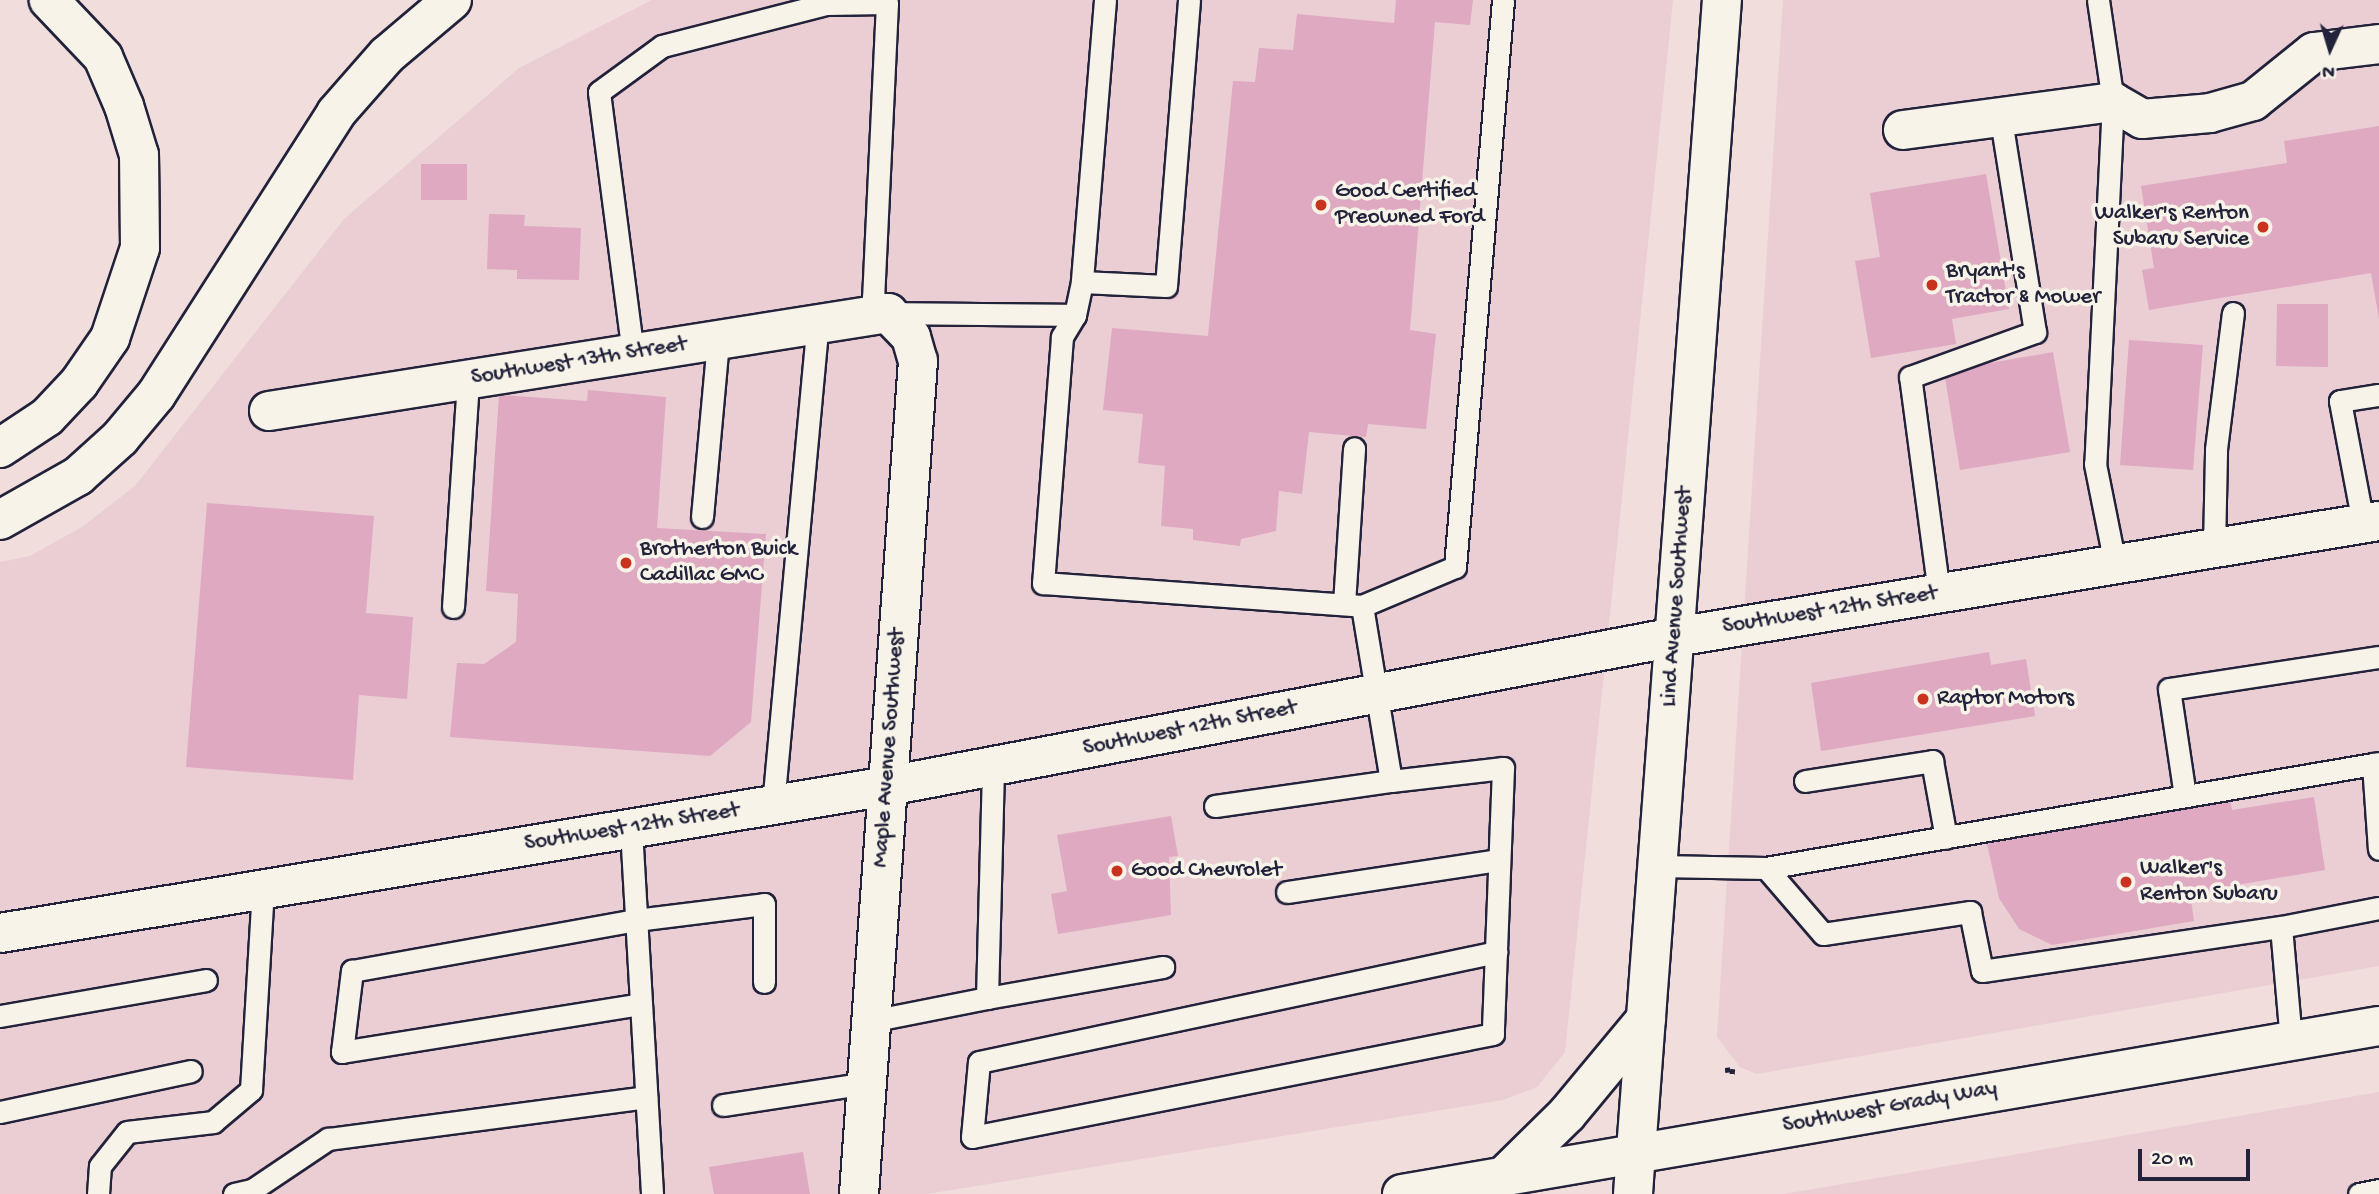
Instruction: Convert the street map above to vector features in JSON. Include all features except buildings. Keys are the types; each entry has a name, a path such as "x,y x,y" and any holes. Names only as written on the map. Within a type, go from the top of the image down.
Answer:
{"main road":[{"path":"0,448 47,417 79,383 110,338 140,248 139,155 124,106 103,57 49,0"},
{"path":"0,520 78,476 120,438 156,395 336,113 387,55 452,0"},
{"name":"Lind Avenue Southwest","path":"1633,1194 1722,0"},
{"path":"1903,130 2000,114 2113,102 2141,119 2210,113 2253,101 2314,52 2379,44"},
{"name":"Southwest 13th Street","path":"270,411 888,313"},
{"name":"Maple Avenue Southwest","path":"859,1194 918,360 911,338 888,313"},
{"name":"Southwest 12th Street","path":"0,933 888,786 1675,637 2371,522"},
{"path":"1508,1172 1558,1124 1646,1019"},
{"name":"Southwest Grady Way","path":"1402,1194 1508,1172 2379,1026"}],"lane":[{"path":"1105,0 1082,282 1075,315 1062,337 1043,583 1353,605 1455,567 1503,0"},
{"path":"1082,282 1166,286 1189,0"},
{"path":"2098,0 2113,102 2095,464 2115,564"},
{"path":"633,354 599,92 662,46 826,4 887,3 870,278 873,296 888,313 1075,315"},
{"path":"1940,593 1910,377 2035,332 2000,114"},
{"path":"2214,548 2216,449 2233,313"},
{"path":"773,805 818,324"},
{"path":"702,517 718,340"},
{"path":"453,607 468,380"},
{"path":"2371,522 2340,401 2379,395"},
{"path":"1354,448 1353,605 1391,781"},
{"path":"2185,796 2169,689 2379,657"},
{"path":"1805,781 1932,761 1946,838"},
{"path":"1658,866 1766,868 2376,764 2379,849"},
{"path":"987,998 993,766"},
{"path":"1215,806 1503,768 1493,1034 972,1137 979,1062 1496,952"},
{"path":"631,828 652,1194"},
{"path":"1287,892 1499,860"},
{"path":"1766,868 1823,934 1969,912 1982,971 2281,927 2379,908"},
{"path":"98,1194 100,1166 127,1132 213,1122 251,1090 263,889"},
{"path":"641,1004 342,1052 352,971 636,920 764,904 764,982"},
{"path":"2281,927 2291,1041"},
{"path":"871,1021 1163,967"},
{"path":"0,1016 206,980"},
{"path":"0,1112 191,1071"},
{"path":"723,1105 867,1083"},
{"path":"234,1194 252,1190 328,1139 646,1097"},
{"path":"2359,1194 2379,1190"}],"path":[{"path":"1725,1070 1733,1069 1732,1076"}],"shaded area":[{"path":"652,0 1673,0 1565,1052 1537,1087 1503,1100 927,1194 0,1194 0,562 30,556 82,527 135,486 344,219 519,68"},
{"path":"1783,0 2379,0 2379,966 1757,1074 1740,1067 1717,1037"},
{"path":"2379,1092 2379,1194 1784,1194"}],"place":[{"name":"Good Certified Preowned Ford","path":"1321,205"},
{"name":"Walker's Renton Subaru Service","path":"2263,227"},
{"name":"Bryant's Tractor & Mower","path":"1932,285"},
{"name":"Brotherton Buick Cadillac GMC","path":"626,563"},
{"name":"Raptor Motors","path":"1923,699"},
{"name":"Good Chevrolet","path":"1117,871"},
{"name":"Walker's Renton Subaru","path":"2126,882"}]}
